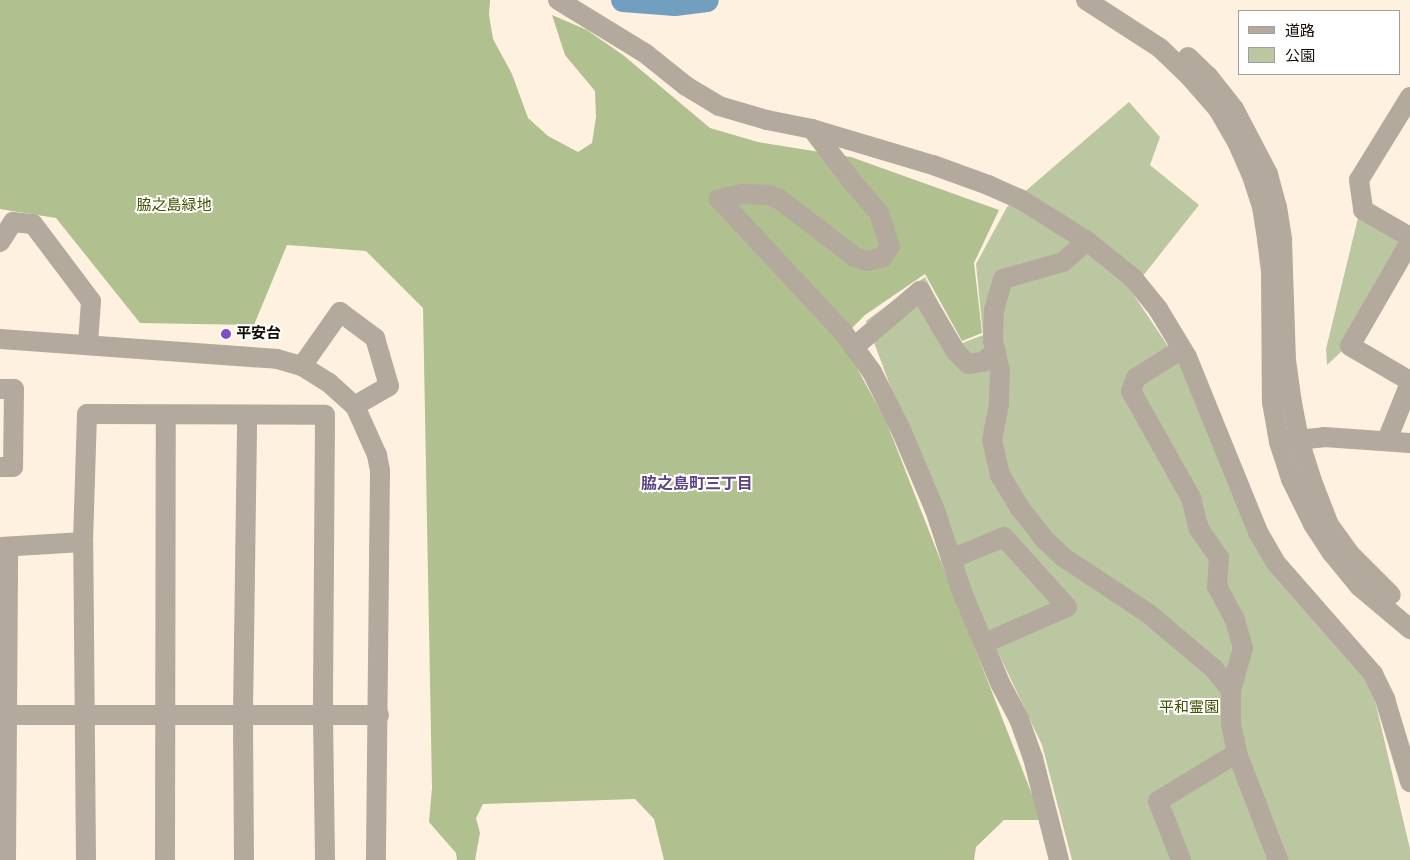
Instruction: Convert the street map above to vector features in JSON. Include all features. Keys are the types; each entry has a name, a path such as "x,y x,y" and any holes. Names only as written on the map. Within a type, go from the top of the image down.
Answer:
{"street":[{"path":"558,0 646,54 686,86 719,106 767,120 812,129 988,185 1020,199 1087,241 1133,278 1158,309 1182,349 1258,532 1275,562 1373,674 1385,699 1410,782"},
{"path":"1086,0 1160,48 1190,77 1218,109 1251,173 1262,207 1271,272 1272,402 1279,442 1291,479 1313,524 1332,553 1359,586 1410,629"},
{"path":"1110,0 1177,46 1208,76 1234,110 1268,174 1277,207 1282,240 1286,360 1299,440 1330,525 1349,554 1377,584 1410,611"},
{"path":"1410,97 1359,180 1363,210 1410,237"},
{"path":"812,129 854,184 879,212 890,246 883,257 867,261 855,256 779,199 769,195 742,194 719,199 843,332 872,372 901,430 935,510 962,592 985,643 1000,683 1019,719 1034,758 1059,860"},
{"path":"0,242 12,222 33,224 91,300 88,344"},
{"path":"1087,241 1063,262 1003,279 994,310 994,340 1000,371 999,404 992,440 1000,475 1020,508 1044,539 1064,557 1149,614 1214,669 1231,690"},
{"path":"1387,440 1410,382 1350,346 1410,242"},
{"path":"854,347 920,291 956,352 968,364 983,362 996,351"},
{"path":"302,366 340,312 376,338 389,386 356,406"},
{"path":"0,338 254,357 302,366 328,382 356,406 374,448 380,470 379,715 376,860"},
{"path":"1182,349 1136,378 1132,391 1191,498 1199,529 1219,558 1217,586 1235,620 1243,648 1231,690 1232,724 1237,753 1278,860"},
{"path":"0,389 14,389 13,467 0,467"},
{"path":"86,860 83,542 88,414 325,415 322,716 325,860"},
{"path":"165,860 166,415"},
{"path":"244,860 243,714 247,416"},
{"path":"1279,442 1324,437 1410,443"},
{"path":"951,559 1004,537 1067,607 985,643"},
{"path":"6,860 4,547 83,542"},
{"path":"6,716 379,715"},
{"path":"1181,860 1158,801 1237,753"}],"green space":[{"name":"脇之島緑地","path":"0,0 490,0 489,15 493,39 512,74 528,118 548,136 578,152 592,143 596,117 595,91 565,55 552,15 587,30 623,55 710,128 758,142 851,157 999,210 974,263 982,333 962,341 925,274 865,315 841,339 886,421 1042,820 1004,820 976,847 974,860 664,860 654,819 635,799 483,804 476,818 480,833 475,860 457,860 456,853 429,822 432,788 423,308 366,251 287,245 254,325 140,323 56,218 0,209"},
{"name":"平和霊園","path":"1129,102 1160,137 1150,165 1199,205 1131,291 1180,364 1268,569 1372,688 1410,849 1410,860 1072,860 1042,745 958,568 866,321 925,277 960,344 983,335 976,264 1007,207"},
{"path":"1359,214 1399,237 1402,247 1341,352 1327,365 1326,349"}],"waterway":[{"path":"623,0 675,4 707,0"}],"place":[{"name":"平安台","path":"226,334"}],"district":[{"name":"脇之島町三丁目","path":"697,484"}]}
